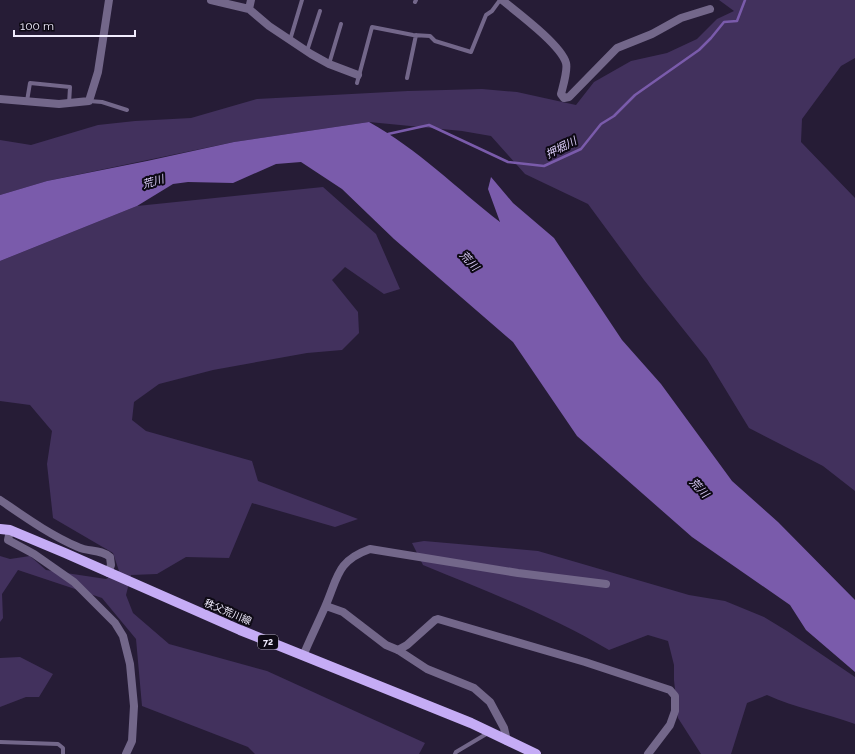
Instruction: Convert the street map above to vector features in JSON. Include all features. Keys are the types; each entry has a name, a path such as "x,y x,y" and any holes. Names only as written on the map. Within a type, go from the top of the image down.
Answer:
{"main road":[{"name":"秩父荒川線","path":"5,530 240,630 471,723 536,754"}],"street":[{"path":"0,99 69,104 88,101 98,72 109,0"},
{"path":"211,0 249,9 269,26 307,52 358,79"},
{"path":"249,9 251,0"},
{"path":"501,0 545,36 563,57 566,65 561,94 564,98 569,97 617,48 652,34 681,18 710,9"},
{"path":"0,500 59,538 79,548 105,553 110,557 111,565 108,573"},
{"path":"5,530 8,540 34,554 74,582 115,623 123,636 130,664 134,706 132,741 126,754"},
{"path":"303,656 326,606 338,573 345,564 357,554 370,548 518,573 606,584"},
{"path":"326,606 343,612 386,645 398,650 427,669 474,688 490,702 504,728 508,740"},
{"path":"398,650 407,645 438,619 585,662 670,690 676,696 675,711 670,725 648,754"}],"lane":[{"path":"289,40 302,0"},
{"path":"358,79 372,27 430,36 435,41 471,52 486,15 492,11 501,0"},
{"path":"307,52 320,11"},
{"path":"329,64 341,24"},
{"path":"407,78 416,35"},
{"path":"27,102 30,83 70,87 69,104"},
{"path":"88,101 102,102 127,110"},
{"path":"455,754 490,732"},
{"path":"0,742 58,744 63,748 63,754"}],"shaded area":[{"path":"719,0 855,0 855,58 841,66 802,119 801,142 855,198 855,491 823,466 749,428 707,359 644,280 588,204 525,174 491,136 462,131 369,122 234,142 47,181 0,195 0,140 31,145 98,125 135,121 191,118 257,99 408,91 482,89 517,92 576,105 594,82 631,61 667,53 697,39 717,19 734,11"},
{"path":"323,187 376,234 400,289 384,294 345,267 332,280 358,312 359,333 342,350 307,353 213,370 159,384 134,402 132,420 146,431 252,461 258,481 358,519 335,527 252,503 229,558 186,557 157,574 131,575 126,595 133,613 169,644 267,671 425,743 419,754 255,754 248,747 142,706 136,639 102,598 18,570 2,594 3,618 0,622 0,556 10,559 30,556 46,570 106,579 119,571 113,553 53,518 47,464 52,431 30,405 0,401 0,261 137,206"},
{"path":"424,541 538,551 689,595 725,601 764,617 855,677 855,724 778,700 767,695 747,703 731,754 701,754 678,718 674,665 668,641 648,635 609,650 587,637 541,615 423,565 412,543"},
{"path":"20,657 53,674 39,697 26,697 0,707 0,658"}],"water":[{"name":"荒川","path":"369,122 404,144 500,222 488,189 491,177 513,203 554,238 622,340 661,384 732,481 778,522 855,600 855,672 806,630 790,605 692,537 577,436 513,342 394,239 342,189 301,162 276,164 233,183 188,182 173,184 137,206 0,261 0,195 47,181 234,142"}],"waterway":[{"name":"押堀川","path":"388,134 429,125 508,162 544,166 581,149 601,124 614,116 635,95 699,50 724,22 737,21 745,0"}]}
